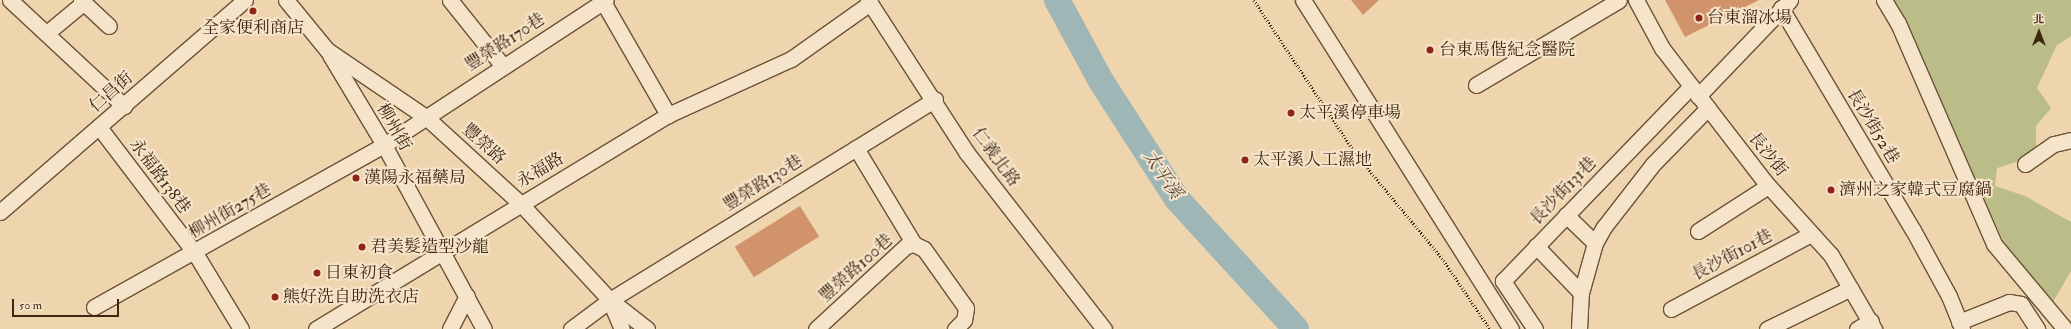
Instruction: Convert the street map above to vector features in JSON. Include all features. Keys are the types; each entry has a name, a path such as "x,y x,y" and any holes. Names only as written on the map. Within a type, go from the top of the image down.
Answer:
{"street":[{"path":"10,0 48,32 124,106"},
{"name":"仁昌街","path":"2,206 124,106 245,0"},
{"name":"豐榮路","path":"286,0 327,50 427,118 521,204 610,300 647,329"},
{"path":"450,0 502,65"},
{"path":"1303,0 1511,329"},
{"path":"1476,85 1619,0"},
{"name":"長沙街","path":"1636,0 1662,48 1768,186 1831,255 1872,325"},
{"path":"1884,0 1898,23 1994,244 2065,329"},
{"path":"48,32 82,1 109,26"},
{"path":"604,1 668,115"},
{"name":"豐榮路170巷","path":"384,145 427,118 502,65 604,1"},
{"name":"永福路","path":"316,329 668,115 791,59 869,1"},
{"name":"仁義北路","path":"869,1 935,99 967,153 1097,327"},
{"name":"長沙街131巷","path":"1535,329 1503,281 1566,215 1788,2"},
{"name":"長沙街52巷","path":"1788,2 1949,296 1960,326"},
{"name":"柳州街","path":"327,50 384,145 484,329"},
{"name":"豐榮路130巷","path":"571,329 610,300 935,99"},
{"path":"1579,329 1581,293 1595,243 1653,164 1708,108"},
{"name":"永福路138巷","path":"99,127 195,253 241,329"},
{"path":"2025,164 2054,144 2071,140"},
{"name":"柳州街275巷","path":"94,307 195,253 384,145"},
{"path":"856,148 914,244"},
{"path":"1698,231 1768,186"},
{"path":"1566,215 1595,243"},
{"name":"長沙街101巷","path":"1671,309 1811,234"},
{"name":"豐榮路100巷","path":"816,329 906,246 914,244 924,249 966,308 964,320 955,329"},
{"path":"1536,246 1581,293"},
{"path":"1767,329 1851,288"},
{"path":"450,329 467,296"},
{"path":"610,300 622,329"},
{"path":"1960,326 2009,302 2021,304 2037,329"},
{"path":"1857,329 1872,325"}],"path":[{"path":"1254,0 1356,154 1442,258 1490,329"}],"green space":[{"path":"1893,0 2071,0 2071,36 2057,45 2037,88 2051,108 2036,126 2036,156 1997,168 1995,186 2025,196 2071,222 2071,271 2053,302 2012,260"}],"building":[{"path":"1351,0 1379,0 1363,15"},
{"name":"台東溜冰場","path":"1665,0 1759,0 1685,37"},
{"path":"800,206 819,237 754,277 735,247"}],"waterway":[{"name":"太平溪","path":"1057,0 1101,81 1177,199 1296,329"}],"place":[{"name":"全家便利商店","path":"253,11"},
{"name":"台東溜冰場","path":"1699,18"},
{"name":"台東馬偕紀念醫院","path":"1430,50"},
{"name":"太平溪停車場","path":"1291,113"},
{"name":"太平溪人工濕地","path":"1245,160"},
{"name":"漢陽永福藥局","path":"356,178"},
{"name":"濟州之家韓式豆腐鍋","path":"1831,190"},
{"name":"君美髮造型沙龍","path":"362,247"},
{"name":"日東初食","path":"317,273"},
{"name":"熊好洗自助洗衣店","path":"275,297"}]}
